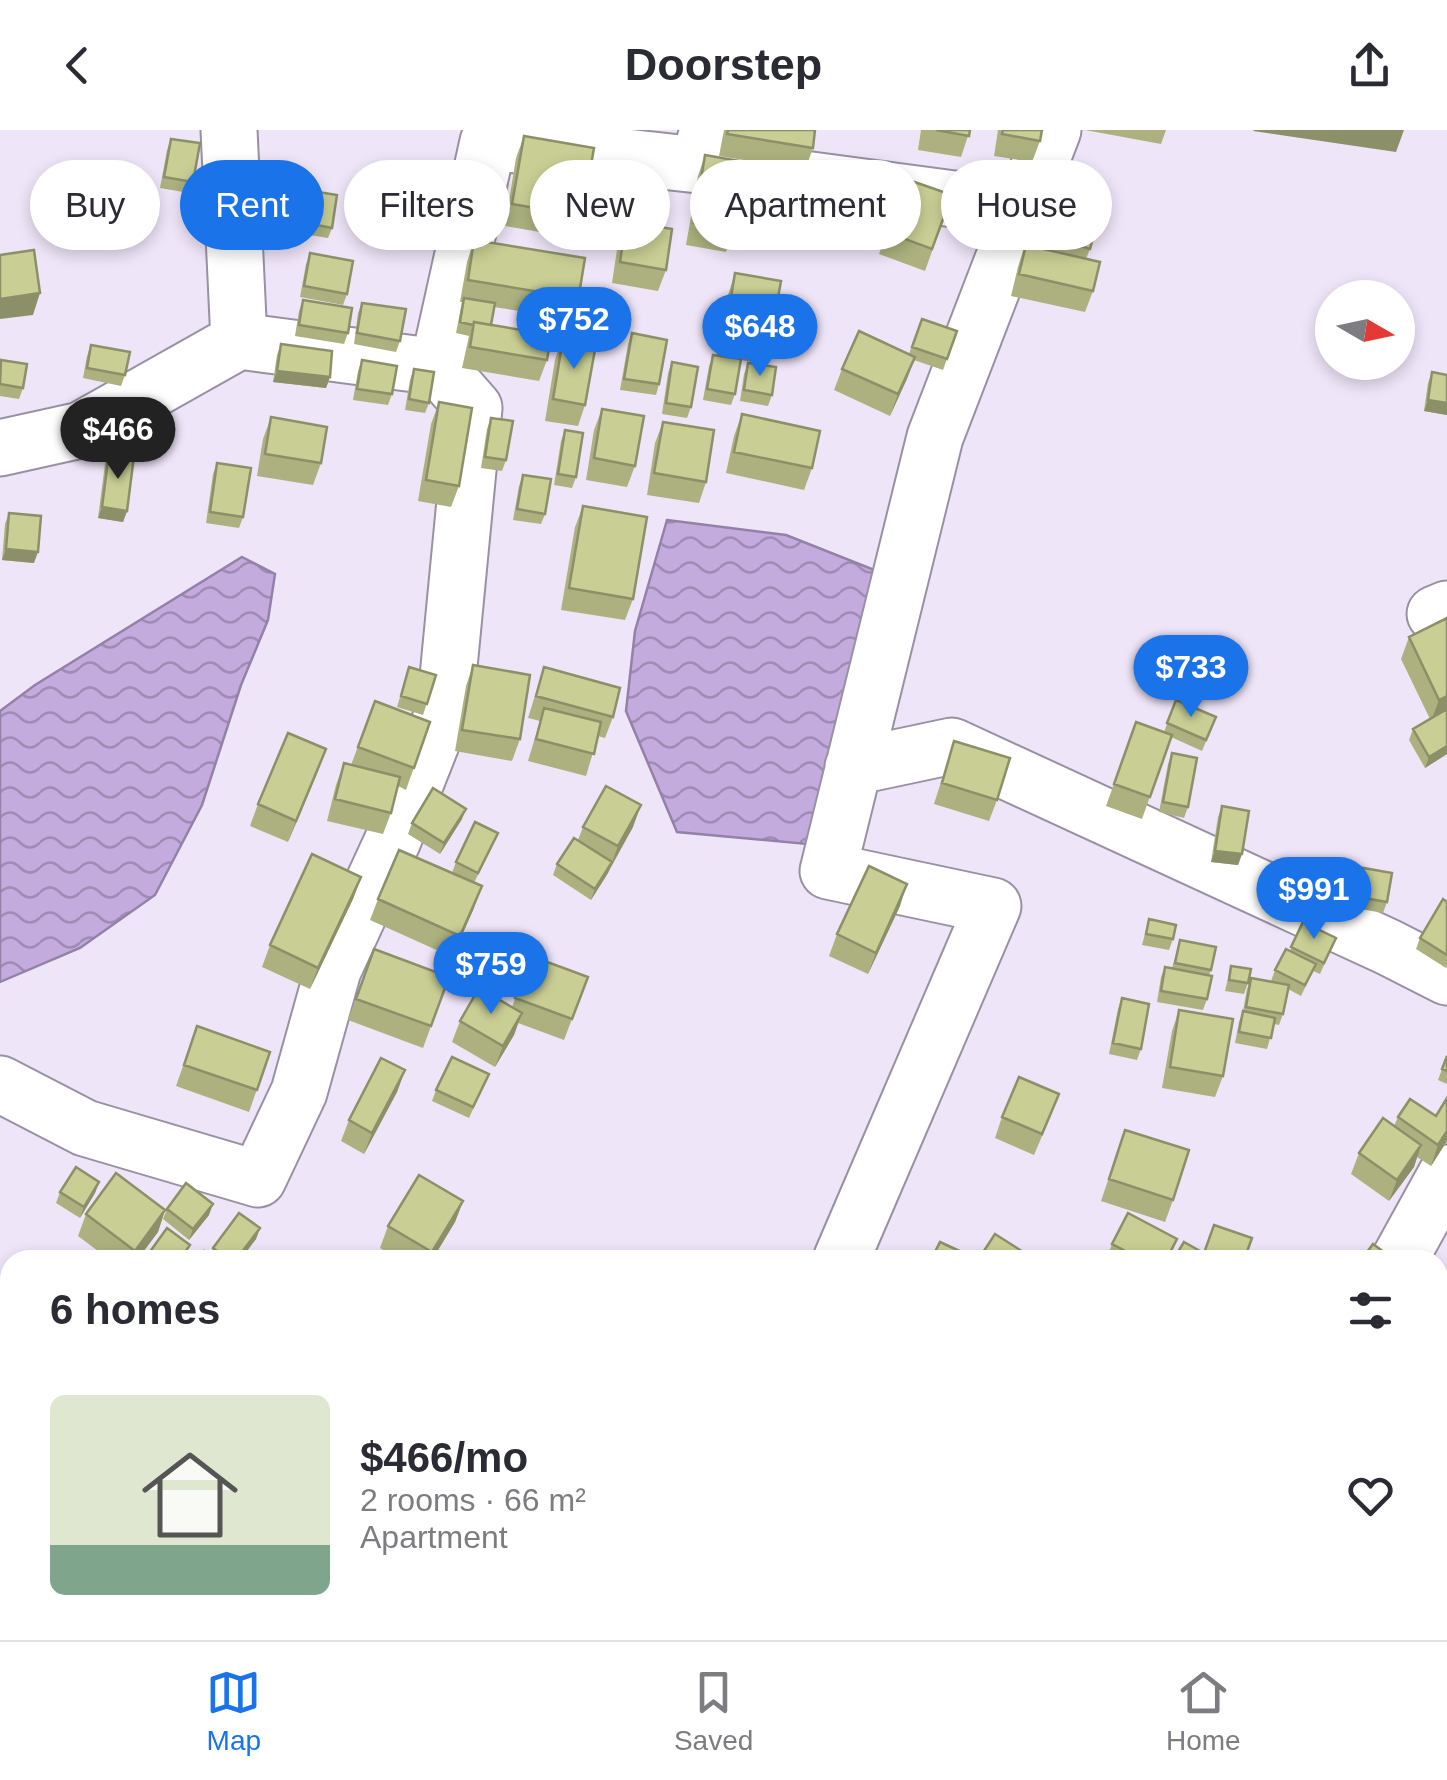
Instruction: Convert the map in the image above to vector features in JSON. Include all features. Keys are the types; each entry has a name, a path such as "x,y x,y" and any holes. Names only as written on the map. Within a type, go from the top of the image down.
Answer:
{"street":[{"path":"229,130 239,340"},
{"path":"1040,160 1052,130"},
{"path":"438,367 487,136 703,148 941,193"},
{"path":"844,1250 993,906 828,871 936,436 1006,250"},
{"path":"0,448 81,430 239,340 438,367 474,408 444,708 393,840 333,970 298,1092 258,1179 86,1128 0,1084"},
{"path":"853,767 952,746 1388,947 1447,978"},
{"path":"1404,1250 1447,1172"}],"water":[{"path":"667,520 786,535 877,571 807,844 677,832 626,711 635,631"},
{"path":"242,557 275,574 268,620 241,685 202,805 155,895 80,948 0,982 0,711 35,685"}],"building":[{"path":"728,130 815,130 813,148 727,134"},
{"path":"936,130 970,130 969,136"},
{"path":"1003,130 1042,130 1040,141 1002,134"},
{"path":"524,136 594,148 592,160 530,160 530,207 512,204"},
{"path":"171,139 200,143 197,160 180,160 180,180 164,177"},
{"path":"705,155 734,160 704,160"},
{"path":"921,184 941,191 941,225 932,249 921,245"},
{"path":"324,193 337,195 332,228 324,226"},
{"path":"510,246 585,258 573,331 547,326 552,294 468,280 472,250 510,250"},
{"path":"34,250 40,293 0,299 0,255"},
{"path":"622,250 669,250 666,270 620,262"},
{"path":"1025,250 1048,250 1100,262 1093,291 1019,274"},
{"path":"310,253 353,261 347,294 304,286"},
{"path":"735,273 781,281 770,342 725,334"},
{"path":"464,298 495,303 491,325 460,322"},
{"path":"303,300 352,308 348,333 299,325"},
{"path":"362,303 406,309 400,341 357,333"},
{"path":"922,319 957,331 947,359 912,347"},
{"path":"474,322 551,335 547,360 470,347"},
{"path":"859,331 915,357 898,394 842,369"},
{"path":"632,333 667,340 659,384 624,379"},
{"path":"563,339 596,344 585,405 553,399"},
{"path":"281,344 332,351 330,377 277,371"},
{"path":"91,345 130,352 125,375 87,368"},
{"path":"713,355 741,359 735,394 707,389"},
{"path":"1,360 27,364 23,388 0,384"},
{"path":"362,360 397,366 392,394 357,389"},
{"path":"672,362 698,367 691,407 666,403"},
{"path":"748,363 776,367 772,395 744,390"},
{"path":"414,369 434,372 429,403 409,399"},
{"path":"1432,372 1447,375 1447,403 1428,400"},
{"path":"439,402 472,408 459,486 426,480"},
{"path":"602,409 644,416 635,466 594,458"},
{"path":"742,414 820,431 812,468 734,452"},
{"path":"271,417 327,427 321,463 265,454"},
{"path":"491,418 513,421 506,460 485,457"},
{"path":"663,422 714,430 706,482 654,473"},
{"path":"565,430 583,433 576,477 558,474"},
{"path":"109,453 134,456 127,511 102,507"},
{"path":"217,463 251,468 243,517 210,512"},
{"path":"523,475 551,479 545,514 517,509"},
{"path":"583,506 647,517 633,599 569,588"},
{"path":"9,513 41,516 38,552 6,549"},
{"path":"1447,618 1447,696 1439,700 1409,637"},
{"path":"473,665 530,675 520,739 462,730"},
{"path":"409,667 436,675 427,704 401,696"},
{"path":"544,667 620,688 613,717 536,696"},
{"path":"1176,700 1216,717 1206,740 1167,723"},
{"path":"375,701 430,722 414,768 358,747"},
{"path":"544,708 601,722 594,754 536,739"},
{"path":"1447,709 1447,746 1429,757 1413,729"},
{"path":"1136,722 1172,735 1150,797 1114,784"},
{"path":"288,733 326,749 296,821 258,804"},
{"path":"954,741 1010,758 997,800 942,783"},
{"path":"1172,753 1197,758 1188,807 1163,802"},
{"path":"344,763 400,777 391,813 335,799"},
{"path":"606,786 641,805 618,846 583,827"},
{"path":"433,788 466,809 444,843 412,823"},
{"path":"1222,806 1249,811 1242,854 1215,851"},
{"path":"475,822 498,833 478,873 456,862"},
{"path":"574,838 612,862 595,889 557,864"},
{"path":"399,850 482,886 460,936 378,899"},
{"path":"312,854 361,877 318,968 270,945"},
{"path":"1341,864 1392,873 1387,902 1336,893"},
{"path":"869,866 907,884 876,953 837,934"},
{"path":"1443,899 1447,902 1447,955 1420,938"},
{"path":"1149,919 1176,925 1173,939 1146,934"},
{"path":"1303,922 1336,938 1324,963 1291,947"},
{"path":"1180,940 1216,947 1211,970 1175,963"},
{"path":"374,949 449,977 431,1026 356,999"},
{"path":"1286,949 1316,964 1305,985 1275,970"},
{"path":"531,956 588,977 572,1019 515,998"},
{"path":"1231,966 1251,969 1248,983 1229,980"},
{"path":"1165,967 1212,976 1207,999 1161,991"},
{"path":"1251,978 1289,985 1283,1014 1246,1007"},
{"path":"479,988 522,1013 503,1046 460,1021"},
{"path":"1122,998 1149,1004 1141,1049 1113,1043"},
{"path":"1179,1010 1233,1019 1223,1076 1170,1067"},
{"path":"1243,1011 1275,1018 1271,1038 1239,1032"},
{"path":"197,1026 270,1052 257,1090 184,1065"},
{"path":"452,1057 489,1074 473,1107 436,1090"},
{"path":"381,1058 405,1070 372,1133 349,1120"},
{"path":"1019,1077 1059,1094 1042,1134 1002,1117"},
{"path":"1447,1098 1447,1131 1438,1145 1398,1117 1410,1099 1436,1116"},
{"path":"1383,1118 1421,1145 1397,1180 1359,1153"},
{"path":"1125,1130 1189,1150 1173,1200 1109,1179"},
{"path":"76,1167 99,1182 84,1207 60,1192"},
{"path":"116,1173 165,1210 136,1250 86,1214"},
{"path":"419,1175 463,1201 433,1250 388,1226"},
{"path":"186,1183 213,1204 193,1229 167,1209"},
{"path":"239,1213 260,1228 244,1250 213,1248"},
{"path":"1128,1213 1177,1239 1171,1250 1124,1250 1112,1244"},
{"path":"1214,1225 1252,1238 1248,1250 1205,1250"},
{"path":"167,1228 190,1245 186,1250 151,1250"},
{"path":"995,1234 1020,1250 985,1250"},
{"path":"940,1242 957,1250 936,1250"},
{"path":"1184,1242 1198,1250 1179,1250"}]}
